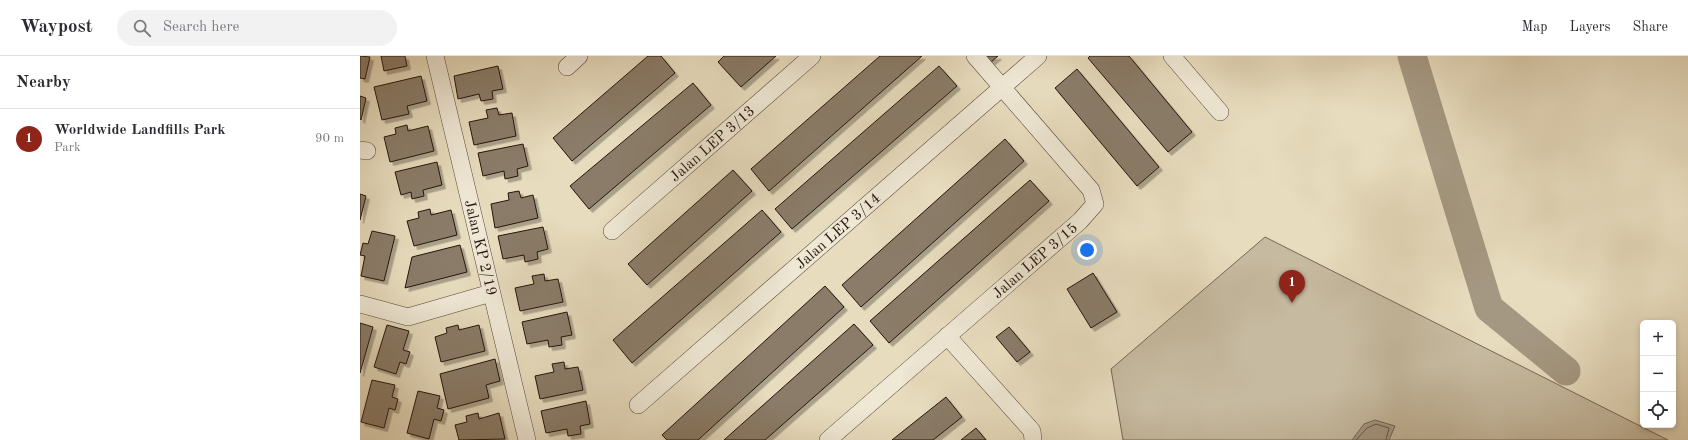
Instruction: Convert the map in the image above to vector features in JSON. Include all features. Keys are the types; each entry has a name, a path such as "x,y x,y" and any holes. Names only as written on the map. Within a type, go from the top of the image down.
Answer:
{"street":[{"name":"Jalan KP 2/19","path":"435,56 527,440"},
{"name":"Jalan LEP 3/13","path":"612,231 812,56"},
{"name":"Jalan LEP 3/15","path":"828,440 1080,221 1095,204 1091,190 975,56"},
{"name":"Jalan LEP 3/14","path":"638,405 1038,56"},
{"path":"1172,56 1220,112"},
{"path":"360,304 408,317 491,293"},
{"path":"947,336 1032,431 1033,440"}],"shaded area":[{"path":"1265,237 1640,426 1640,428 1644,428 1668,440 1123,440 1111,369"}],"water":[{"path":"1375,420 1395,426 1389,440 1352,440 1364,424"}],"building":[{"path":"360,56 370,57 365,79 360,78"},
{"path":"381,56 405,56 407,66 384,71"},
{"path":"648,56 661,56 675,73 572,161 553,138"},
{"path":"724,56 776,56 741,87 718,62"},
{"path":"880,56 922,56 769,191 751,169"},
{"path":"986,56 998,56 991,62"},
{"path":"1090,56 1129,56 1192,132 1168,152 1088,58"},
{"path":"498,66 503,89 492,91 493,99 481,101 479,94 458,99 454,76"},
{"path":"939,66 957,86 792,229 775,209"},
{"path":"1077,69 1159,167 1137,186 1055,88"},
{"path":"421,76 427,101 407,106 409,114 382,120 374,87"},
{"path":"693,83 711,105 589,209 570,186"},
{"path":"360,96 366,98 361,120 360,119"},
{"path":"497,108 499,115 512,113 516,136 474,145 469,122 488,118 486,110"},
{"path":"407,125 408,131 428,126 434,151 390,162 384,137 396,134 395,128"},
{"path":"1005,139 1024,161 861,307 842,285"},
{"path":"523,144 528,166 517,169 518,176 505,179 504,171 483,176 478,153"},
{"path":"437,162 442,185 423,190 424,196 412,199 411,192 401,195 395,172"},
{"path":"733,170 752,191 647,285 628,264"},
{"path":"1030,180 1049,201 889,343 870,321"},
{"path":"519,191 521,198 533,195 538,218 495,228 491,204 509,200 508,193"},
{"path":"360,194 366,196 360,220"},
{"path":"430,209 431,215 451,210 457,235 414,246 407,221 419,218 418,212"},
{"path":"762,210 781,232 632,363 613,340"},
{"path":"543,227 548,249 537,252 538,259 525,262 524,255 503,259 498,236"},
{"path":"372,231 395,236 384,281 361,276 365,256 360,255 363,243 368,244"},
{"path":"460,245 467,272 405,288 412,257"},
{"path":"1093,273 1117,312 1091,328 1067,289"},
{"path":"544,274 545,281 558,279 563,302 520,311 515,288 534,284 532,276"},
{"path":"825,286 844,307 698,440 667,440 662,435"},
{"path":"567,312 572,335 561,337 562,345 549,347 548,340 527,344 522,322"},
{"path":"360,323 373,327 360,373"},
{"path":"854,324 873,345 765,440 724,440"},
{"path":"387,325 409,331 403,350 410,352 406,364 400,362 396,374 374,367"},
{"path":"458,325 459,330 479,325 485,351 441,362 435,337 447,333 446,328"},
{"path":"1009,327 1030,352 1017,362 996,337"},
{"path":"495,359 500,381 486,385 489,398 448,409 440,374"},
{"path":"564,362 565,369 578,367 583,390 540,399 535,376 554,372 552,364"},
{"path":"372,380 395,385 392,397 398,399 395,410 389,408 384,428 361,422"},
{"path":"418,391 440,396 437,408 444,410 441,421 434,419 429,439 407,433"},
{"path":"946,397 962,417 933,440 892,440"},
{"path":"586,401 590,424 580,426 581,434 568,436 567,429 546,433 541,411"},
{"path":"478,413 479,419 499,413 505,439 459,440 455,425 467,422 466,416"},
{"path":"976,428 986,440 961,440"}],"waterway":[{"path":"1412,56 1489,308 1566,371"}],"place":[{"name":"Worldwide Landfills Park","path":"1292,303"}]}
